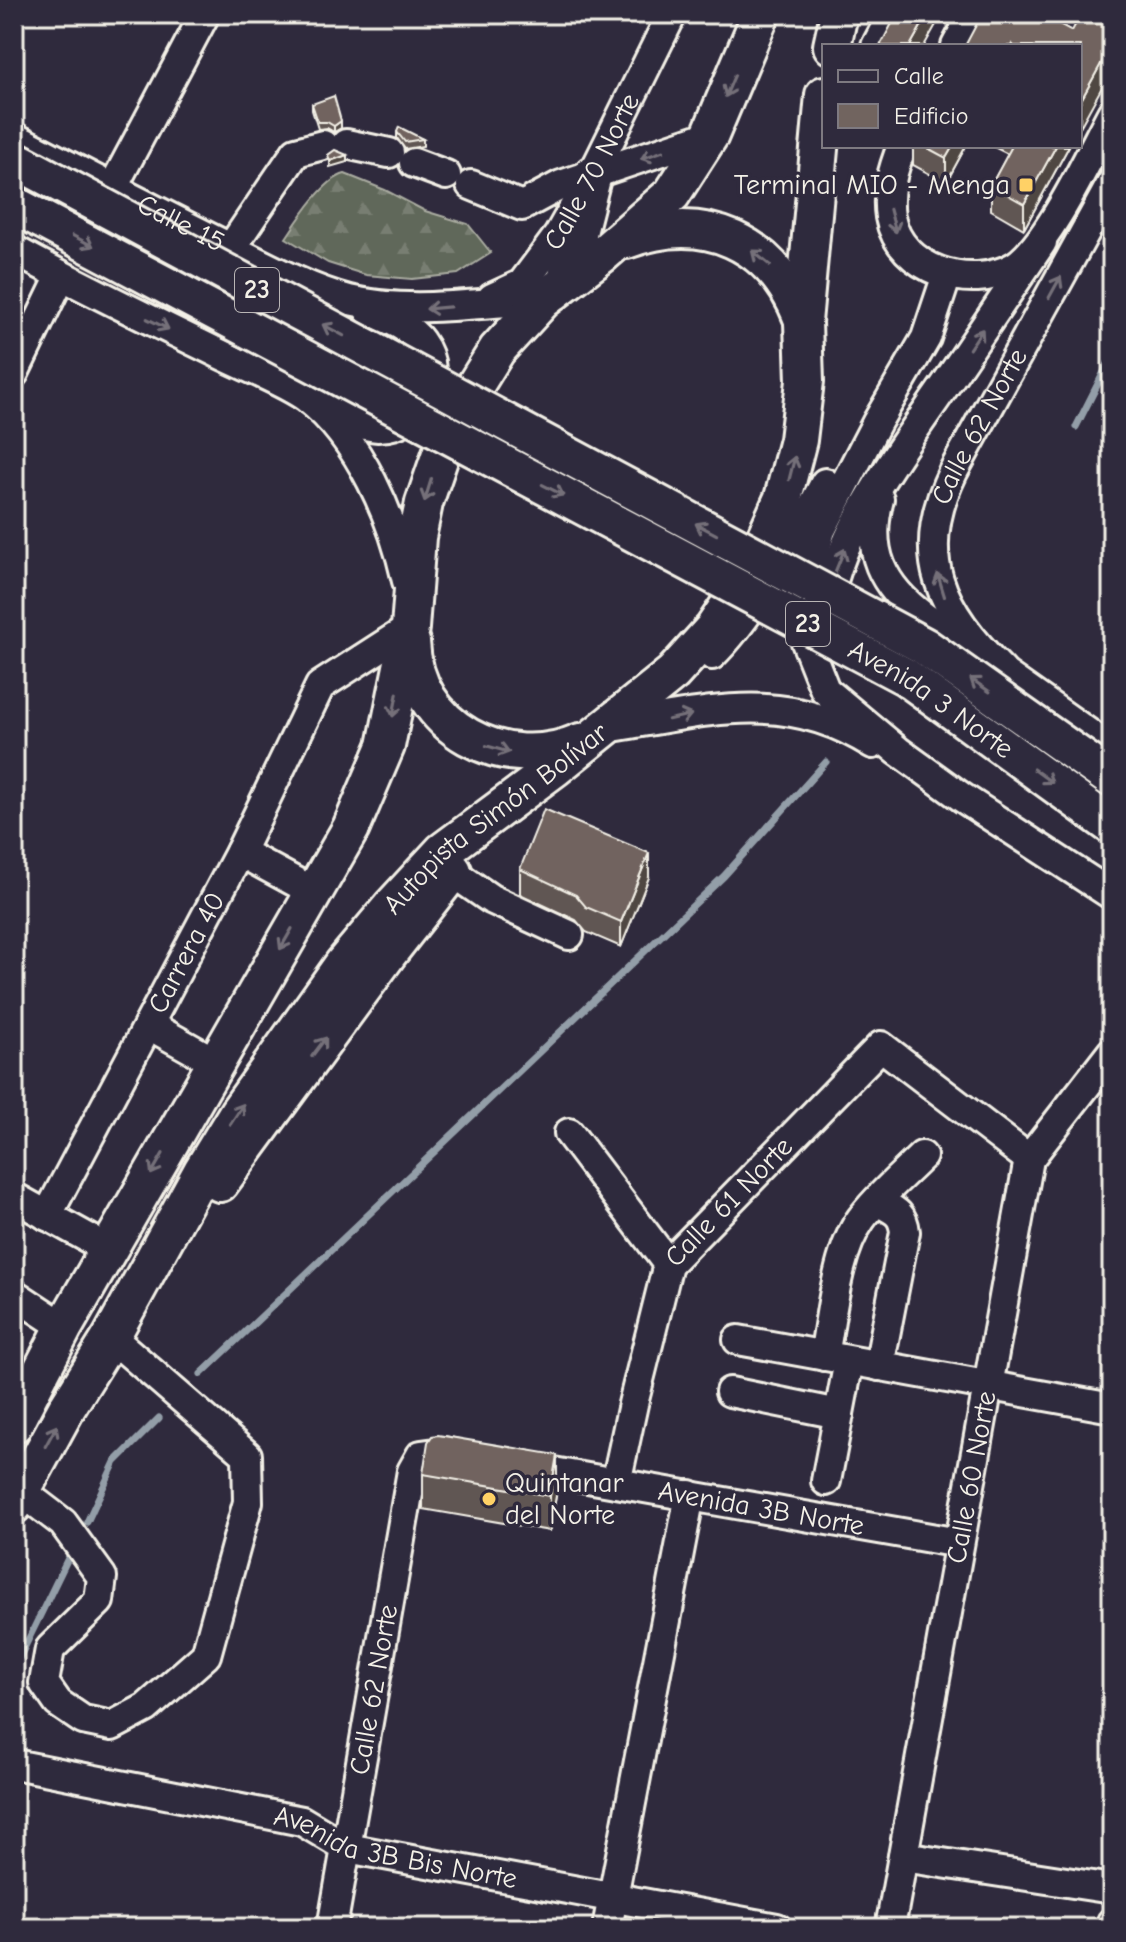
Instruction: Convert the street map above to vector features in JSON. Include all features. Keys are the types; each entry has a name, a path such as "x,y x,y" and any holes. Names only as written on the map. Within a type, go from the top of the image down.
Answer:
{"main road":[{"path":"603,728 586,739 550,752 511,753 474,741 443,717 421,685 414,667 411,617 422,515 446,439 478,378 497,350 555,290 604,253 672,194 710,135 761,14"},
{"path":"832,44 839,14"},
{"name":"Autopista Simón Bolívar","path":"17,1498 111,1337 202,1171 238,1112 327,986 392,906 443,851 651,693 694,652 731,605 760,553 783,498 798,440 805,381 803,322 822,124"},
{"name":"Calle 15","path":"14,159 500,420"},
{"path":"555,290 593,174"},
{"name":"Avenida 3 Norte","path":"14,205 906,677 1112,826"},
{"path":"604,253 637,236 673,228 697,229 721,235 744,245 764,259 781,277 794,298 803,322"},
{"name":"Avenida 3 Norte","path":"500,420 924,646 1112,779"},
{"path":"14,1424 108,1249 351,828 386,746 411,617"},
{"path":"111,1337 262,1124 452,872 514,798"}],"street":[{"path":"112,189 205,14"},
{"name":"Calle 70 Norte","path":"484,302 522,284 558,236 593,174 672,14"},
{"path":"877,44 893,14"},
{"path":"957,44 973,14"},
{"path":"854,714 829,667 825,638 828,594 846,546 885,477 1042,242 1112,113"},
{"path":"231,248 296,152 335,144 402,158 522,206 561,185 710,135"},
{"name":"Calle 15","path":"14,137 290,277 348,299 427,309 555,290"},
{"path":"901,148 889,185 890,219 900,241 932,269 947,275 979,276 1013,268 1042,242"},
{"name":"Calle 62 Norte","path":"1002,671 969,636 948,606 935,563 936,518 953,472 1112,183"},
{"path":"14,250 360,423 377,427 395,425 410,417 430,389 432,371 429,354 419,339 406,328 348,299"},
{"path":"947,275 926,338 870,435 821,530 803,613 806,642 825,690 854,714 963,798 1112,895"},
{"path":"603,728 668,694 719,648 740,623 816,500 861,412 947,275"},
{"path":"14,373 61,276"},
{"path":"306,397 346,441 377,492 399,547 411,617"},
{"path":"885,477 874,517 877,560 884,575 909,606 1112,750"},
{"name":"Carrera 40","path":"47,1216 240,852 320,686 411,617"},
{"path":"603,728 667,720 729,707 764,707 825,721 861,736 1112,910"},
{"path":"240,852 314,892"},
{"path":"452,872 491,899 569,935"},
{"path":"149,1025 215,1062"},
{"name":"Calle 61 Norte","path":"616,1483 668,1264 881,1046 1029,1159"},
{"name":"Calle 60 Norte","path":"890,1928 1029,1159 1112,1052"},
{"path":"569,1133 668,1264"},
{"path":"826,1481 839,1414 837,1358 844,1257 861,1218 922,1156"},
{"path":"14,1197 108,1249"},
{"path":"877,1201 904,1219 905,1232 879,1366"},
{"path":"14,1294 64,1327"},
{"path":"17,1498 63,1523 102,1577 99,1601 50,1649 44,1683 58,1703 83,1720 112,1726 146,1708 206,1655 248,1502 247,1455 111,1337"},
{"path":"738,1340 1112,1408"},
{"path":"730,1392 839,1414"},
{"name":"Avenida 3B Norte","path":"421,1455 443,1452 959,1543"},
{"name":"Calle 62 Norte","path":"332,1928 412,1471 421,1455"},
{"path":"607,1928 690,1495"},
{"name":"Avenida 3B Bis Norte","path":"14,1764 302,1821 347,1848 745,1925 777,1928"},
{"path":"903,1857 1112,1889"}],"green space":[{"path":"345,174 425,211 468,224 491,253 458,274 412,279 366,275 328,263 286,238 320,192"},
{"path":"14,179 278,319 277,322 14,182"}],"building":[{"path":"897,14 928,14 911,44 881,44"},
{"path":"982,14 1041,14 1072,31 1081,14 1112,14 1112,44 1082,98 1082,44 966,44"},
{"path":"334,96 341,121 334,126 318,122 312,104"},
{"path":"399,127 423,139 405,142 397,132"},
{"path":"928,148 952,148 946,158"},
{"path":"1011,148 1055,148 1024,204 991,185"},
{"path":"335,150 347,155 330,161 328,155"},
{"path":"544,809 649,853 621,922 586,907 576,895 520,869"},
{"path":"432,1436 557,1455 550,1496 423,1474 428,1442"}],"waterway":[{"path":"1076,427 1112,356"},
{"path":"201,1374 724,876 826,762"},
{"path":"87,1522 115,1462 159,1418"},
{"path":"14,1669 70,1554"}],"place":[{"name":"Terminal MIO - Menga","path":"1026,185"},
{"name":"Quintanar del Norte","path":"489,1499"}]}
